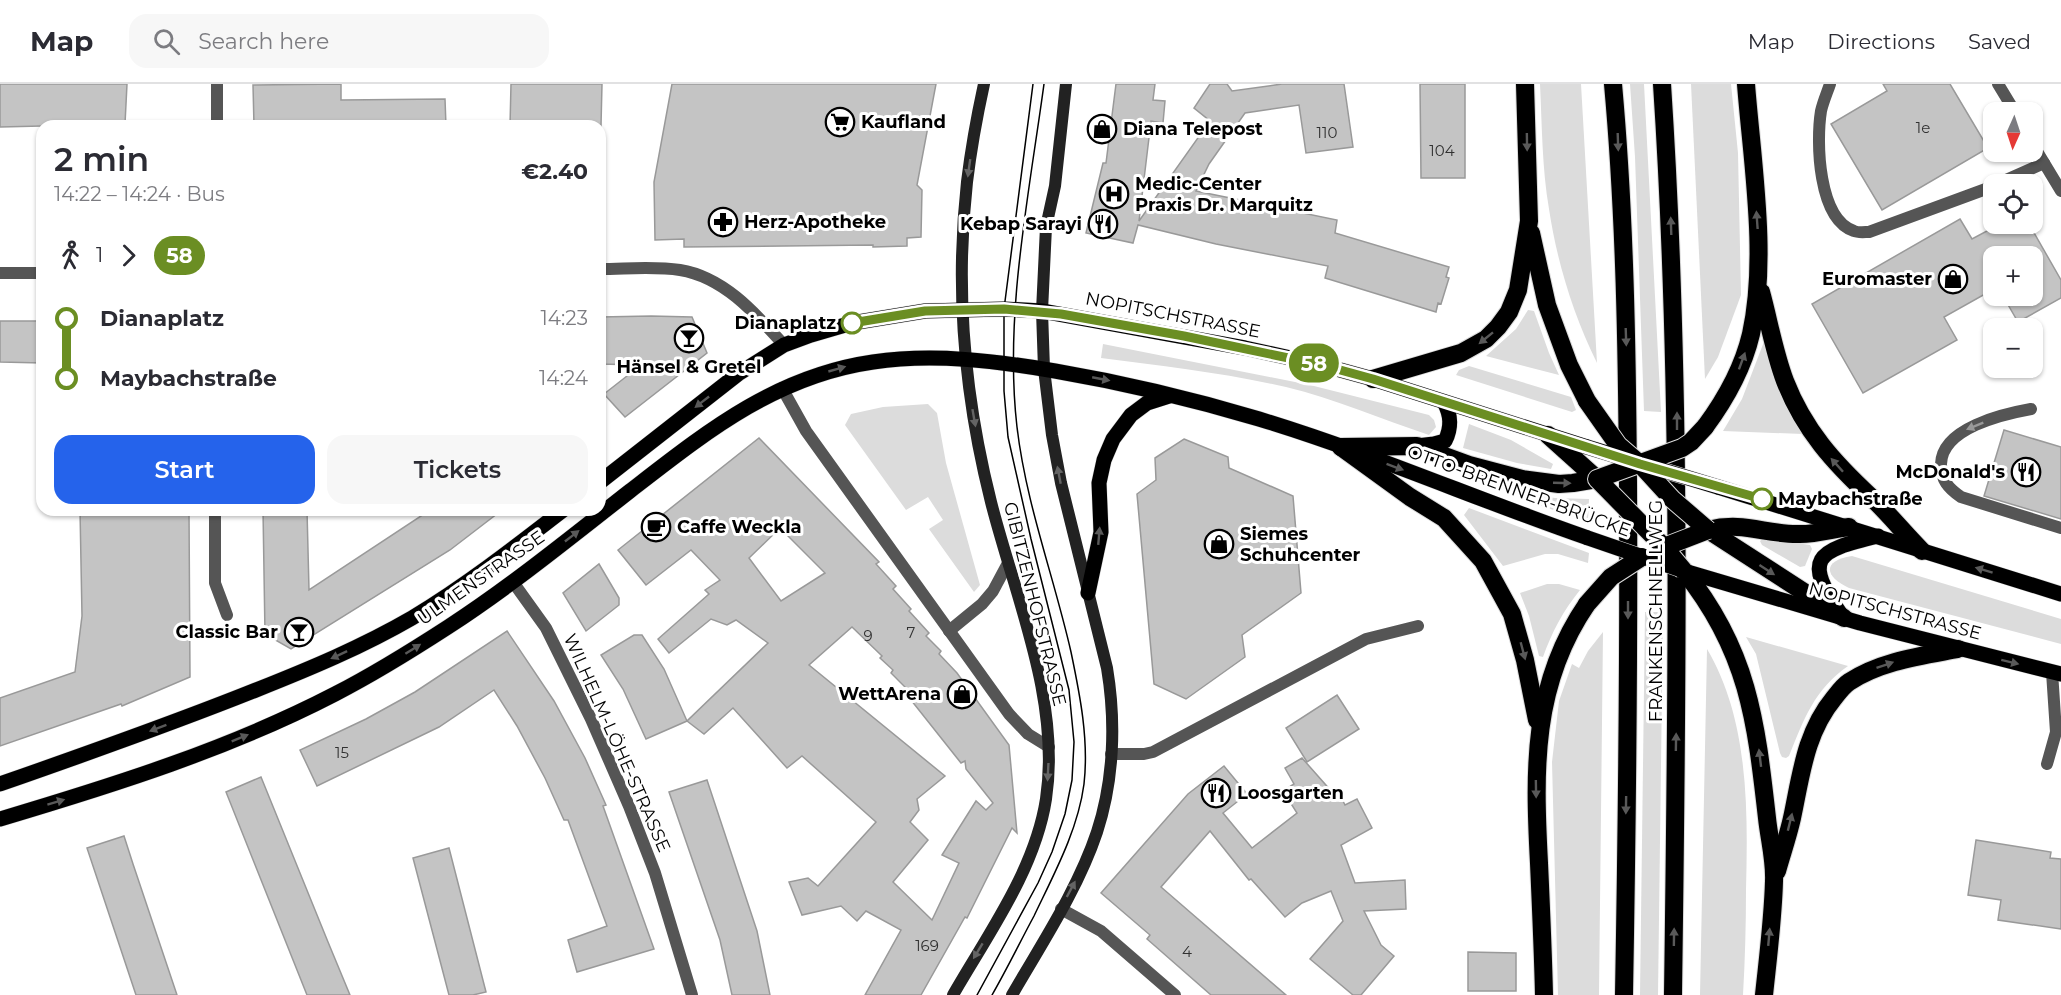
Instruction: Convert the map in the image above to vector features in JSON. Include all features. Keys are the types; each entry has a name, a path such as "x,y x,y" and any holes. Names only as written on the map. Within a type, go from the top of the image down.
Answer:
{"highway":[{"path":"1525,84 1529,221 1547,305 1569,365 1587,401 1618,445 1640,464 1666,492 1715,531 1844,618"},
{"name":"FRANKENSCHNELLWEG","path":"1613,84 1618,141 1627,367 1629,615 1624,995"},
{"name":"FRANKENSCHNELLWEG","path":"1662,84 1670,207 1677,429 1678,617 1673,995"},
{"path":"1341,447 1417,446 1462,463 1522,479 1559,483 1640,464 1682,448 1698,435 1715,413 1740,367 1751,336 1758,278 1758,240 1746,84"},
{"path":"1373,379 1461,353 1486,339 1498,327 1509,312 1518,290 1529,221"},
{"path":"1758,278 1785,380 1802,416 1836,465 1872,498 1922,551"},
{"path":"1548,435 1664,547 1718,619 1736,658 1753,713 1774,878"},
{"path":"1341,447 1410,497 1444,518 1483,561 1512,614 1525,660 1539,731"},
{"path":"1545,995 1536,780 1539,731 1543,705 1557,660 1587,603 1611,577 1642,557 1664,547 1715,531 1744,526 1798,534 1849,527"},
{"path":"1764,995 1774,878 1791,819 1807,748 1827,706 1847,683 1876,668 1958,649"}],"main road":[{"name":"GIBITZENHOFSTRASSE","path":"953,995 1006,904 1035,840 1046,800 1049,747 1039,680 981,459 972,411 967,360 962,250 966,191 984,84"},
{"path":"1012,995 1061,909 1098,830 1106,796 1111,754 1111,688 1058,467 1044,369 1042,311 1046,227 1055,186 1066,84"},
{"name":"NOPITSCHSTRASSE","path":"964,310 1042,311 1245,348 1373,379"},
{"path":"606,477 738,374 784,345 829,329 874,318 925,311 964,310"},
{"name":"ULMENSTRASSE","path":"606,510 715,426 743,408 782,388 825,373 873,362 923,359 967,360"},
{"path":"967,360 1044,369 1172,395 1263,420 1341,447"},
{"path":"1373,379 2061,594"},
{"path":"1088,593 1101,532 1099,483 1108,448 1120,430 1140,408 1147,403 1172,395"},
{"path":"1417,446 1445,441 1450,430 1450,420 1444,402"},
{"name":"OTTO-BRENNER-BRÜCKE","path":"1341,447 1588,538 1719,582"},
{"name":"ULMENSTRASSE","path":"0,784 153,730 325,662 370,641 477,576 555,516"},
{"name":"ULMENSTRASSE","path":"0,819 88,793 160,768 248,734 316,704 354,684 445,629 513,582 598,516"},
{"path":"1844,618 1822,584 1819,577 1819,565 1823,556 1831,550 1878,536"},
{"name":"NOPITSCHSTRASSE","path":"1719,582 1958,649 2057,673"}],"street":[{"path":"217,84 217,120"},
{"path":"1830,84 1821,110 1818,145 1824,190 1837,219 1854,231 1869,232 1983,189"},
{"path":"1998,84 2009,102"},
{"path":"2020,174 2044,163 2061,191"},
{"path":"606,269 678,270 695,274 729,291 784,345"},
{"path":"0,273 36,273"},
{"path":"782,388 795,414 1009,714 1028,734 1049,747"},
{"path":"2031,409 1995,418 1960,434 1947,446 1941,458 1941,474 1948,488 1961,497 2061,528"},
{"path":"215,516 215,583 227,615"},
{"path":"949,631 982,604 993,591 1008,563"},
{"name":"WILHELM-LÖHE-STRASSE","path":"513,582 546,628 591,719 629,806 655,873 692,995"},
{"path":"1111,754 1153,752 1366,639 1418,626"},
{"path":"2047,764 2056,732 2057,673"},
{"path":"1061,909 1101,931 1175,995"}],"shaded area":[{"path":"1540,84 1581,84 1597,363 1573,307 1552,229 1545,178"},
{"path":"1630,84 1644,84 1661,412 1644,411 1635,157"},
{"path":"1691,84 1731,84 1738,153 1741,295 1718,357 1705,379"},
{"path":"1528,310 1534,311 1559,375 1486,356 1516,329"},
{"path":"1765,339 1770,365 1779,389 1803,434 1723,431 1742,399"},
{"path":"1103,344 1310,385 1429,415 1436,427 1429,435 1340,403 1286,387 1217,374 1101,358"},
{"path":"1469,366 1571,397 1576,410 1572,412 1456,375 1459,370"},
{"path":"928,404 937,413 946,463 980,585 974,592 929,529 943,520 928,497 906,510 845,425 851,414 883,407"},
{"path":"1469,424 1511,440 1553,464 1551,469 1517,463 1463,448"},
{"path":"1526,494 1589,499 1588,522 1525,500"},
{"path":"1469,508 1589,553 1588,563 1558,554 1545,554 1503,566 1464,515"},
{"path":"1764,538 1810,545 1812,549 1805,566 1800,567 1762,545 1760,541"},
{"path":"1852,556 2061,619 2061,644 1849,588 1835,579 1830,570 1831,565 1835,562"},
{"path":"1547,584 1559,584 1580,590 1558,622 1543,657 1539,656 1529,616 1520,593"},
{"path":"1645,612 1663,612 1658,995 1640,995"},
{"path":"1603,632 1599,995 1558,995 1552,762 1559,701 1572,664 1579,668 1588,651"},
{"path":"1746,637 1848,666 1836,675 1818,695 1786,758 1780,753 1756,654"},
{"path":"1707,649 1721,676 1731,705 1743,766 1747,829 1743,995 1700,995"}],"building":[{"path":"0,84 127,84 125,120 36,120 36,126 0,127"},
{"path":"341,84 341,100 445,99 446,120 254,120 253,85"},
{"path":"511,84 602,84 601,120 510,120"},
{"path":"672,84 936,84 917,185 922,190 921,237 907,238 907,246 873,247 873,245 684,247 684,239 655,240 654,182"},
{"path":"1116,84 1155,84 1153,100 1165,101 1163,123 1151,121 1139,221 1210,121 1194,108 1210,84 1227,84 1232,91 1282,84 1344,84 1353,147 1306,153 1299,105 1245,113 1209,164 1196,191 1337,220 1335,233 1449,267 1446,277 1449,278 1441,304 1438,303 1436,312 1325,278 1328,266 1216,244 1138,225 1133,243 1086,233 1103,163 1106,163"},
{"path":"1420,84 1465,84 1465,178 1421,178"},
{"path":"1883,84 1950,84 1983,140 1983,151 1882,210 1831,124 1887,91"},
{"path":"1960,219 1972,239 1983,233 2035,234 2042,246 1983,246 1983,295 1944,317 1957,340 1863,393 1812,304"},
{"path":"2043,248 2061,280 2061,298 2025,318 2016,318 2009,306 2043,306"},
{"path":"606,317 692,317 707,353 625,417 606,396 606,392 641,365 606,364"},
{"path":"0,321 36,321 36,363 0,362"},
{"name":"McDonald's","path":"2004,430 2061,447 2061,519 1984,496"},
{"path":"759,438 879,562 876,564 896,586 893,589 929,633 926,636 941,651 939,654 957,673 1009,745 1017,833 1012,828 967,918 965,917 921,995 865,995 901,930 866,911 857,921 841,906 802,915 789,882 808,878 818,886 876,822 802,756 787,768 733,708 704,734 687,721 768,643 736,620 727,625 711,619 669,653 658,639 709,594 705,590 720,580 691,550 646,585 618,550","holes":["780,528 825,573 781,601 749,558","852,627 882,656 880,658 893,670 891,673 905,687 903,690 961,763 965,761 966,769 993,803 986,810 976,801 942,855 959,863 932,920 893,882 928,840 910,822 919,810 917,799 945,776 809,665"]},
{"name":"Siemes Schuhcenter","path":"1184,439 1228,457 1229,468 1293,496 1301,593 1242,635 1245,657 1186,699 1154,684 1137,494 1156,480 1155,458"},
{"path":"80,516 189,516 190,677 122,706 121,704 0,746 0,698 75,672 82,616"},
{"path":"263,516 307,516 309,590 421,516 494,516 450,550 291,649 265,634"},
{"path":"599,564 619,598 619,605 586,631 563,593"},
{"path":"507,631 554,701 585,758 606,805 603,806 654,949 577,972 568,940 607,926 568,820 564,820 517,726 494,690 439,727 317,786 300,750 366,719 415,692"},
{"path":"634,635 642,635 664,669 687,721 646,739 623,689 601,655"},
{"path":"1337,695 1359,729 1307,762 1286,728"},
{"path":"1302,758 1333,793 1338,791 1345,805 1357,799 1372,828 1341,845 1355,883 1405,880 1406,909 1364,911 1381,945 1394,956 1361,995 1353,995 1310,959 1343,921 1331,891 1302,903 1285,917 1251,879 1249,880 1210,831 1161,887 1286,995 1211,995 1147,939 1150,935 1101,893 1188,794 1224,766 1247,794 1223,813 1252,848 1297,813 1283,791 1294,784 1285,768"},
{"path":"261,777 350,995 307,995 226,792"},
{"path":"707,780 757,931 770,995 732,995 720,940 669,792"},
{"path":"124,836 177,995 136,995 87,848"},
{"path":"1976,840 2051,852 2050,858 2061,859 2061,929 1998,920 2001,900 1968,895"},
{"path":"449,848 486,992 473,995 449,995 413,858"},
{"path":"1468,952 1516,953 1516,991 1468,991"}],"tram line":[{"path":"977,995 1038,883 1052,852 1065,814 1072,780 1074,742 1069,690 1008,437 1004,391 1004,309 1033,84"},
{"path":"992,995 1034,916 1071,835 1081,801 1085,767 1083,718 1078,685 1021,456 1014,385 1014,342 1020,255 1044,84"}],"bus line":[{"name":"58","path":"852,323 912,312 1004,309 1042,311 1184,336 1322,365 1373,379 1640,464 1762,499"}],"place":[{"name":"Kaufland","path":"840,122"},
{"name":"Diana Telepost","path":"1102,129"},
{"name":"Medic-Center Praxis Dr. Marquitz","path":"1114,194"},
{"name":"Herz-Apotheke","path":"723,222"},
{"name":"Kebap Sarayi","path":"1103,224"},
{"name":"Euromaster","path":"1953,279"},
{"name":"Dianaplatz","path":"852,323"},
{"name":"Hänsel & Gretel","path":"689,338"},
{"name":"McDonald's","path":"2026,472"},
{"name":"Maybachstraße","path":"1762,499"},
{"name":"Caffe Weckla","path":"656,527"},
{"name":"Siemes Schuhcenter","path":"1219,544"},
{"name":"Classic Bar","path":"299,632"},
{"name":"WettArena","path":"962,694"},
{"name":"Loosgarten","path":"1216,793"}]}
